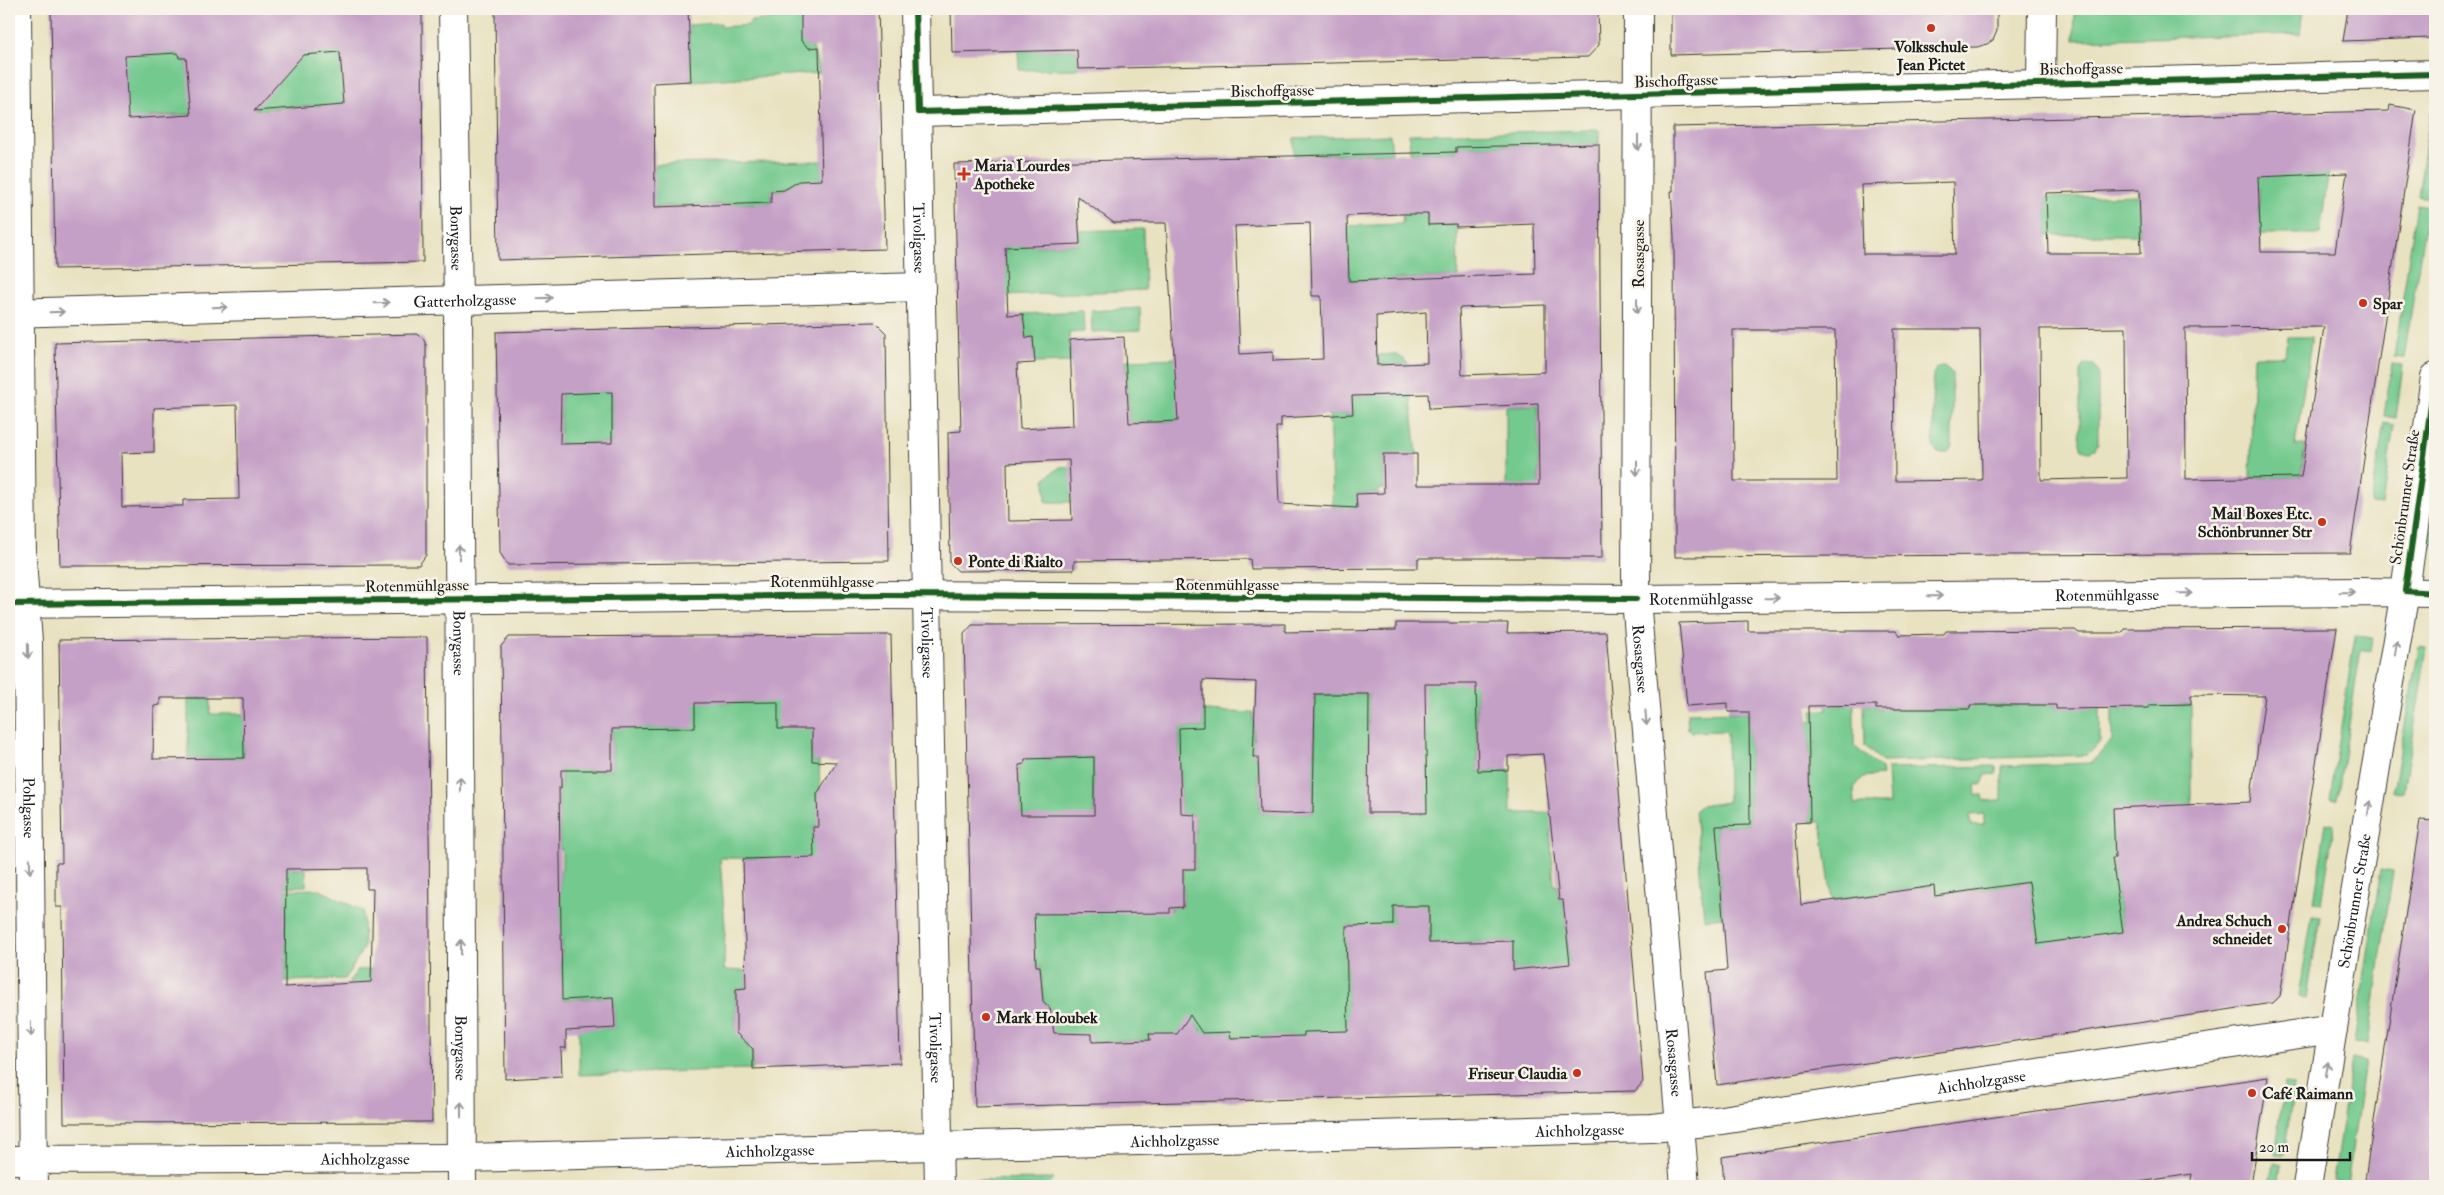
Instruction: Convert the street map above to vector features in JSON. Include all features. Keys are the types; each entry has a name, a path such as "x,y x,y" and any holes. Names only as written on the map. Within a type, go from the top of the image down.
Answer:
{"street":[{"name":"Pohlgasse","path":"17,9 14,313 22,560 17,603 20,1160 33,1186"},
{"name":"Bonygasse","path":"453,9 458,301 462,1186"},
{"name":"Tivoligasse","path":"915,9 939,1186"},
{"name":"Rosasgasse","path":"1638,9 1636,599 1686,1186"},
{"path":"2041,83 2042,9"},
{"name":"Bischoffgasse","path":"918,112 2435,74"},
{"name":"Gatterholzgasse","path":"14,313 922,287"},
{"name":"Schönbrunner Straße","path":"2307,1186 2405,591 2435,377"},
{"name":"Rotenmühlgasse","path":"17,603 883,595 1636,599 2405,591 2435,593"},
{"name":"Aichholzgasse","path":"20,1160 462,1158 1616,1129 1681,1125 2333,1029"}],"green space":[{"path":"2075,9 2303,9 2300,34 2074,40"},
{"path":"818,16 807,46 813,48 820,73 691,81 689,25 721,23 721,27 750,25 750,21"},
{"path":"365,39 341,67 342,75 367,125 325,105 149,117 151,196 117,196 114,53 178,53 179,58 186,58 188,77"},
{"path":"1077,50 1078,69 1019,70 1018,51"},
{"path":"2430,114 2435,114 2435,158 2430,198 2418,196"},
{"path":"1599,130 1599,144 1456,147 1456,152 1410,152 1409,134"},
{"path":"1390,135 1392,153 1294,155 1294,138"},
{"path":"822,161 826,185 799,181 784,190 771,191 771,203 637,207 593,168 656,167 656,164"},
{"path":"2329,169 2320,234 2260,234 2259,187 2247,188 2247,172 2310,175"},
{"path":"2139,180 2140,235 2047,235 2046,198 2139,195"},
{"path":"2417,204 2428,206 2404,358 2394,357"},
{"path":"1403,208 1428,214 1428,225 1457,225 1458,277 1349,281 1347,226 1402,224"},
{"path":"1004,218 1034,246 1080,244 1079,231 1143,229 1145,290 1002,296 1006,282"},
{"path":"1140,308 1141,330 1092,332 1091,311"},
{"path":"1083,311 1084,332 1069,333 1071,362 1035,363 1033,338 1021,338 1020,325 1024,324 1023,314"},
{"path":"2287,337 2312,337 2295,445 2305,445 2301,477 2250,478 2254,356 2285,356"},
{"path":"1394,354 1404,359 1407,364 1417,454 1383,455 1384,489 1380,489 1378,493 1357,494 1357,513 1333,513 1329,415 1353,414 1352,396 1404,395 1403,364 1378,365 1378,355"},
{"path":"1240,356 1178,421 1129,423 1126,360"},
{"path":"2086,364 2094,365 2098,371 2098,443 2095,449 2089,451 2082,449 2080,443 2080,372"},
{"path":"2392,364 2403,365 2396,418 2384,416"},
{"path":"1944,366 1952,373 1952,445 1947,453 1938,453 1933,447 1933,374 1937,367"},
{"path":"612,388 612,443 555,444 560,432 561,389 587,393"},
{"path":"1538,405 1539,493 1506,494 1506,406"},
{"path":"2384,423 2394,425 2382,505 2371,504"},
{"path":"1122,462 1071,502 1046,502 1045,478 1060,467"},
{"path":"2435,527 2435,544 2427,543 2429,528"},
{"path":"2355,636 2373,638 2371,652 2361,649 2337,800 2330,799"},
{"path":"2419,647 2427,648 2404,792 2393,791"},
{"path":"1479,678 1476,689 1478,771 1510,770 1511,813 1552,813 1553,827 1550,830 1554,885 1557,885 1559,900 1563,900 1573,992 1513,970 1512,941 1429,943 1429,906 1393,907 1395,1014 1383,1029 1304,1039 1231,1038 1230,1032 1221,1032 1221,1038 1202,1039 1201,1030 1196,1024 1184,1025 1178,1033 1178,1040 1149,1034 1150,1040 1092,1042 1092,1034 1044,1044 1044,1024 1052,1017 1050,1008 1043,1001 1040,966 1036,966 1021,815 1019,765 1043,727 1043,759 1094,757 1094,815 1170,912 1170,908 1183,907 1183,869 1195,869 1195,815 1181,814 1179,728 1203,727 1203,711 1254,713 1253,757 1258,757 1260,813 1313,813 1315,708 1310,708 1310,694 1369,694 1368,813 1426,813 1397,686 1429,679 1430,684","holes":["1346,926 1363,926 1348,1005"]},
{"path":"819,695 812,744 812,761 819,761 820,790 817,794 820,826 813,827 814,844 821,859 720,858 725,926 724,970 746,971 746,988 736,989 736,1032 748,1044 748,1049 753,1050 753,1069 579,1075 579,1029 615,1028 613,997 561,1000 560,870 562,870 562,849 560,849 559,787 561,787 561,763 585,744 586,770 612,770 612,728 694,728 694,697 722,703"},
{"path":"210,698 210,714 244,714 244,758 188,759 188,699"},
{"path":"1827,702 1833,705 1854,705 1854,746 1881,769 1882,775 1863,777 1854,788 1855,804 1889,804 1887,769 1996,766 1996,774 1986,775 1982,784 1975,785 1976,795 1982,795 1983,801 2002,800 2002,766 2091,763 2112,740 2112,704 2119,708 2148,708 2149,704 2191,704 2191,805 2117,892 2127,956 2041,969 2029,882 1935,896 1934,886 1832,900 1821,822 1810,822 1809,751 1806,722 1813,721 1812,711 1826,710","holes":["1984,814 1984,825 1971,825 1970,815"]},
{"path":"1864,705 1876,705 1876,709 1969,709 1970,705 2056,705 2056,709 2100,705 2100,742 2088,755 1882,762 1865,746"},
{"path":"1749,712 1750,825 1716,826 1723,917 1704,919 1695,810 1700,806 1728,802 1727,733 1725,731 1691,732 1688,729 1687,713"},
{"path":"2326,823 2334,825 2322,903 2314,902"},
{"path":"306,869 306,886 286,887 220,870"},
{"path":"2381,869 2393,871 2368,1044 2354,1043"},
{"path":"318,889 363,911 364,947 345,979 285,981 285,890"},
{"path":"2312,916 2320,917 2307,998 2299,996"},
{"path":"371,969 372,991 348,984 357,970"},
{"path":"2352,1059 2365,1062 2347,1184 2333,1181"},
{"path":"2285,1084 2294,1085 2284,1155 2275,1154"},
{"path":"2274,1162 2282,1164 2279,1186 2270,1186"},
{"path":"1054,1179 1048,1186 968,1186 968,1180"}],"building":[{"path":"51,9 422,9 423,262 55,269","holes":["340,52 344,104 254,111 303,55","178,53 179,58 186,58 191,115 128,119 125,56"]},
{"path":"495,9 688,9 691,81 654,83 655,207 771,203 771,191 784,190 799,181 822,180 819,47 809,48 801,41 801,9 878,9 885,249 498,260"},
{"path":"951,9 1598,9 1599,45 1588,57 1078,69 1077,50 952,53"},
{"path":"1671,9 1997,9 1997,31 1993,40 1977,47 1671,55"},
{"path":"2348,9 2434,9 2430,38 2343,41"},
{"path":"2390,105 2416,110 2350,553 1675,557 1674,237 1671,191 1673,191 1673,127 2389,111","holes":["2347,173 2335,252 2261,252 2258,177","1953,182 1955,254 1863,254 1861,185","2139,190 2141,253 2048,253 2046,193","2324,327 2301,477 2186,479 2185,328","2126,328 2127,478 2041,480 2040,329","1894,329 1980,329 1982,480 1895,481","1733,330 1835,330 1837,481 1734,481"]},
{"path":"1599,144 1602,558 1418,558 1418,568 1251,569 1250,559 1074,561 1074,570 958,571 950,563 948,432 961,431 954,164 1456,152 1456,147","holes":["1077,196 1114,223 1166,223 1178,421 1129,423 1124,337 1070,340 1073,426 1020,429 1017,364 1035,363 1033,337 1026,338 1023,314 1008,315 1005,247 1080,244","1428,214 1428,225 1456,224 1456,227 1534,224 1535,274 1349,281 1347,216","1310,223 1312,296 1321,296 1323,359 1273,361 1273,352 1240,354 1235,226","1545,305 1545,372 1462,375 1459,308","1426,312 1427,363 1377,365 1376,316","1428,394 1429,409 1538,404 1539,485 1417,485 1417,454 1383,454 1384,493 1356,494 1357,508 1279,504 1276,427 1281,427 1281,418 1353,414 1352,396","1069,460 1072,520 1008,521 1007,463"]},
{"path":"875,322 886,333 889,561 508,565 500,553 496,332","holes":["612,392 612,443 560,444 561,394"]},
{"path":"416,334 423,338 426,345 426,555 419,565 60,566 55,343","holes":["237,405 239,499 183,500 183,506 122,507 121,453 154,452 154,408"]},
{"path":"1748,621 1748,631 1896,631 1899,635 1944,634 1946,631 2075,630 2079,633 2122,633 2125,629 2337,628 2280,996 2273,1003 1717,1085 1707,972 1727,970 1716,826 1750,825 1749,712 1728,712 1728,703 1687,706 1679,623","holes":["2191,695 2265,696 2250,802 2113,808 2115,858 2112,858 2123,932 2038,944 2029,882 1935,896 1934,886 1801,905 1795,823 1810,822 1808,706 1876,705 1876,709 1970,709 1970,705 2056,705 2056,709 2149,708 2149,705 2191,704"]},
{"path":"1396,623 1508,623 1507,633 1606,632 1643,1082 1635,1091 975,1107 964,634 972,625 1285,624 1285,632 1396,630","holes":["1203,680 1256,682 1253,757 1258,757 1260,813 1285,814 1313,813 1315,694 1369,694 1368,813 1427,813 1425,684 1476,684 1478,771 1508,770 1508,756 1543,754 1559,900 1563,900 1570,964 1513,970 1513,941 1429,943 1429,906 1393,906 1393,925 1346,926 1348,1031 1304,1032 1304,1036 1231,1038 1230,1032 1202,1033 1190,1015 1177,1034 1149,1034 1150,1040 1092,1042 1092,1034 1054,1033 1050,1008 1043,1001 1040,966 1036,966 1034,914 1170,913 1170,908 1183,907 1183,869 1195,869 1195,815 1181,814 1179,728 1203,727","1094,757 1094,815 1021,815 1019,765 1025,764 1025,759"]},
{"path":"891,635 900,1063 753,1069 753,1049 736,1033 736,989 746,988 743,859 814,857 813,827 818,827 817,794 837,762 812,761 812,729 778,729 778,702 695,703 695,728 612,729 612,770 561,770 561,788 559,787 562,1000 613,997 615,1028 566,1031 566,1048 561,1048 562,1076 505,1079 501,646 509,637"},
{"path":"427,637 432,1122 64,1123 62,907 56,907 56,863 62,863 59,640","holes":["160,698 243,698 244,758 153,759 154,706 160,705","367,868 367,889 373,889 371,982 285,987 286,869"]},
{"path":"2420,820 2435,821 2435,1070 2430,1104 2435,1105 2435,1186 2364,1186"},
{"path":"2268,1077 2251,1186 2190,1186 2192,1174 2113,1186 1724,1186 1722,1157"}],"cycle path":[{"path":"915,9 918,112 2435,74"},
{"path":"2435,377 2405,591 2435,593"},
{"path":"9,604 883,595 1636,599"}],"place":[{"name":"Volksschule Jean Pictet","path":"1931,28"},
{"name":"Maria Lourdes Apotheke","path":"964,174"},
{"name":"Spar","path":"2363,303"},
{"name":"Mail Boxes Etc. Schönbrunner Str","path":"2322,522"},
{"name":"Ponte di Rialto","path":"958,561"},
{"name":"Andrea Schuch schneidet","path":"2282,929"},
{"name":"Mark Holoubek","path":"986,1017"},
{"name":"Friseur Claudia","path":"1577,1073"},
{"name":"Café Raimann","path":"2252,1093"}]}
